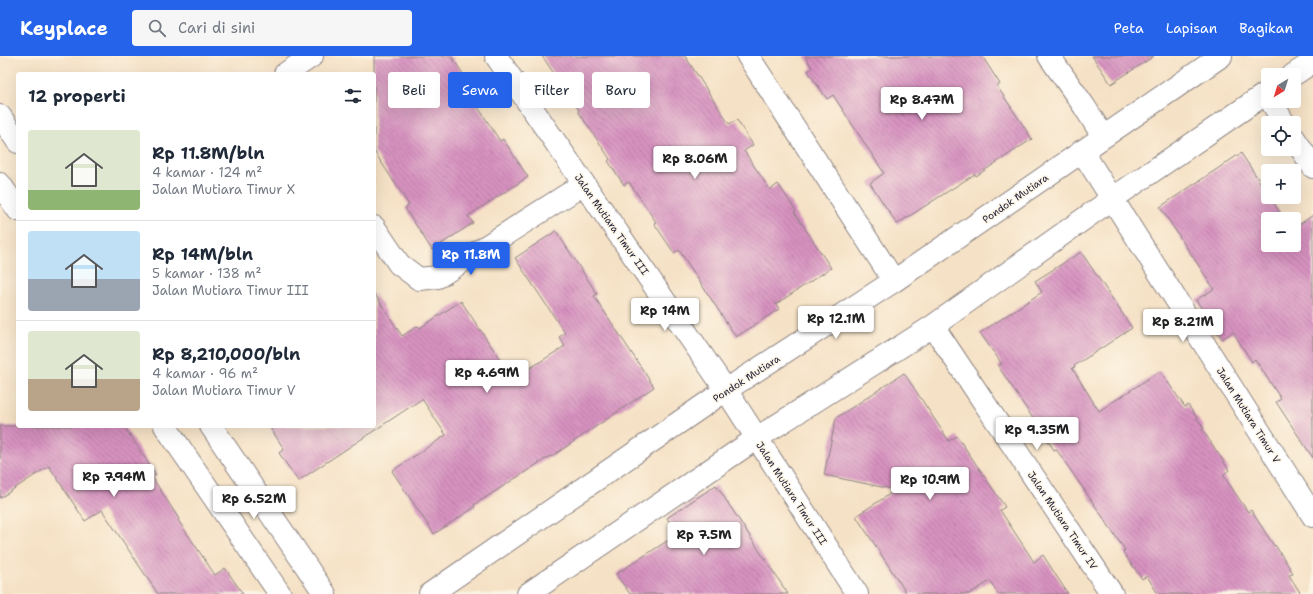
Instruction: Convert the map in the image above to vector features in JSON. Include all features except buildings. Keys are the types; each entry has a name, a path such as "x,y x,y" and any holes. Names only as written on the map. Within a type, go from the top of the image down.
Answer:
{"street":[{"path":"288,72 312,56"},
{"name":"Jalan Mutiara Timur III","path":"496,56 726,390 857,594"},
{"path":"748,56 894,281"},
{"path":"1050,56 1103,136"},
{"name":"Pondok Mutiara","path":"430,594 726,390 894,281 1221,56"},
{"path":"1301,70 1313,62"},
{"path":"528,594 757,438 933,326 1112,199 1261,101"},
{"path":"0,116 16,139"},
{"path":"1301,149 1313,167"},
{"name":"Jalan Mutiara Timur V","path":"1082,152 1313,516"},
{"path":"0,184 16,207"},
{"path":"376,230 399,264 419,279 438,277 584,184"},
{"name":"Jalan Mutiara Timur IV","path":"933,326 1112,594"},
{"path":"166,428 280,594"},
{"path":"212,428 324,594"}]}
